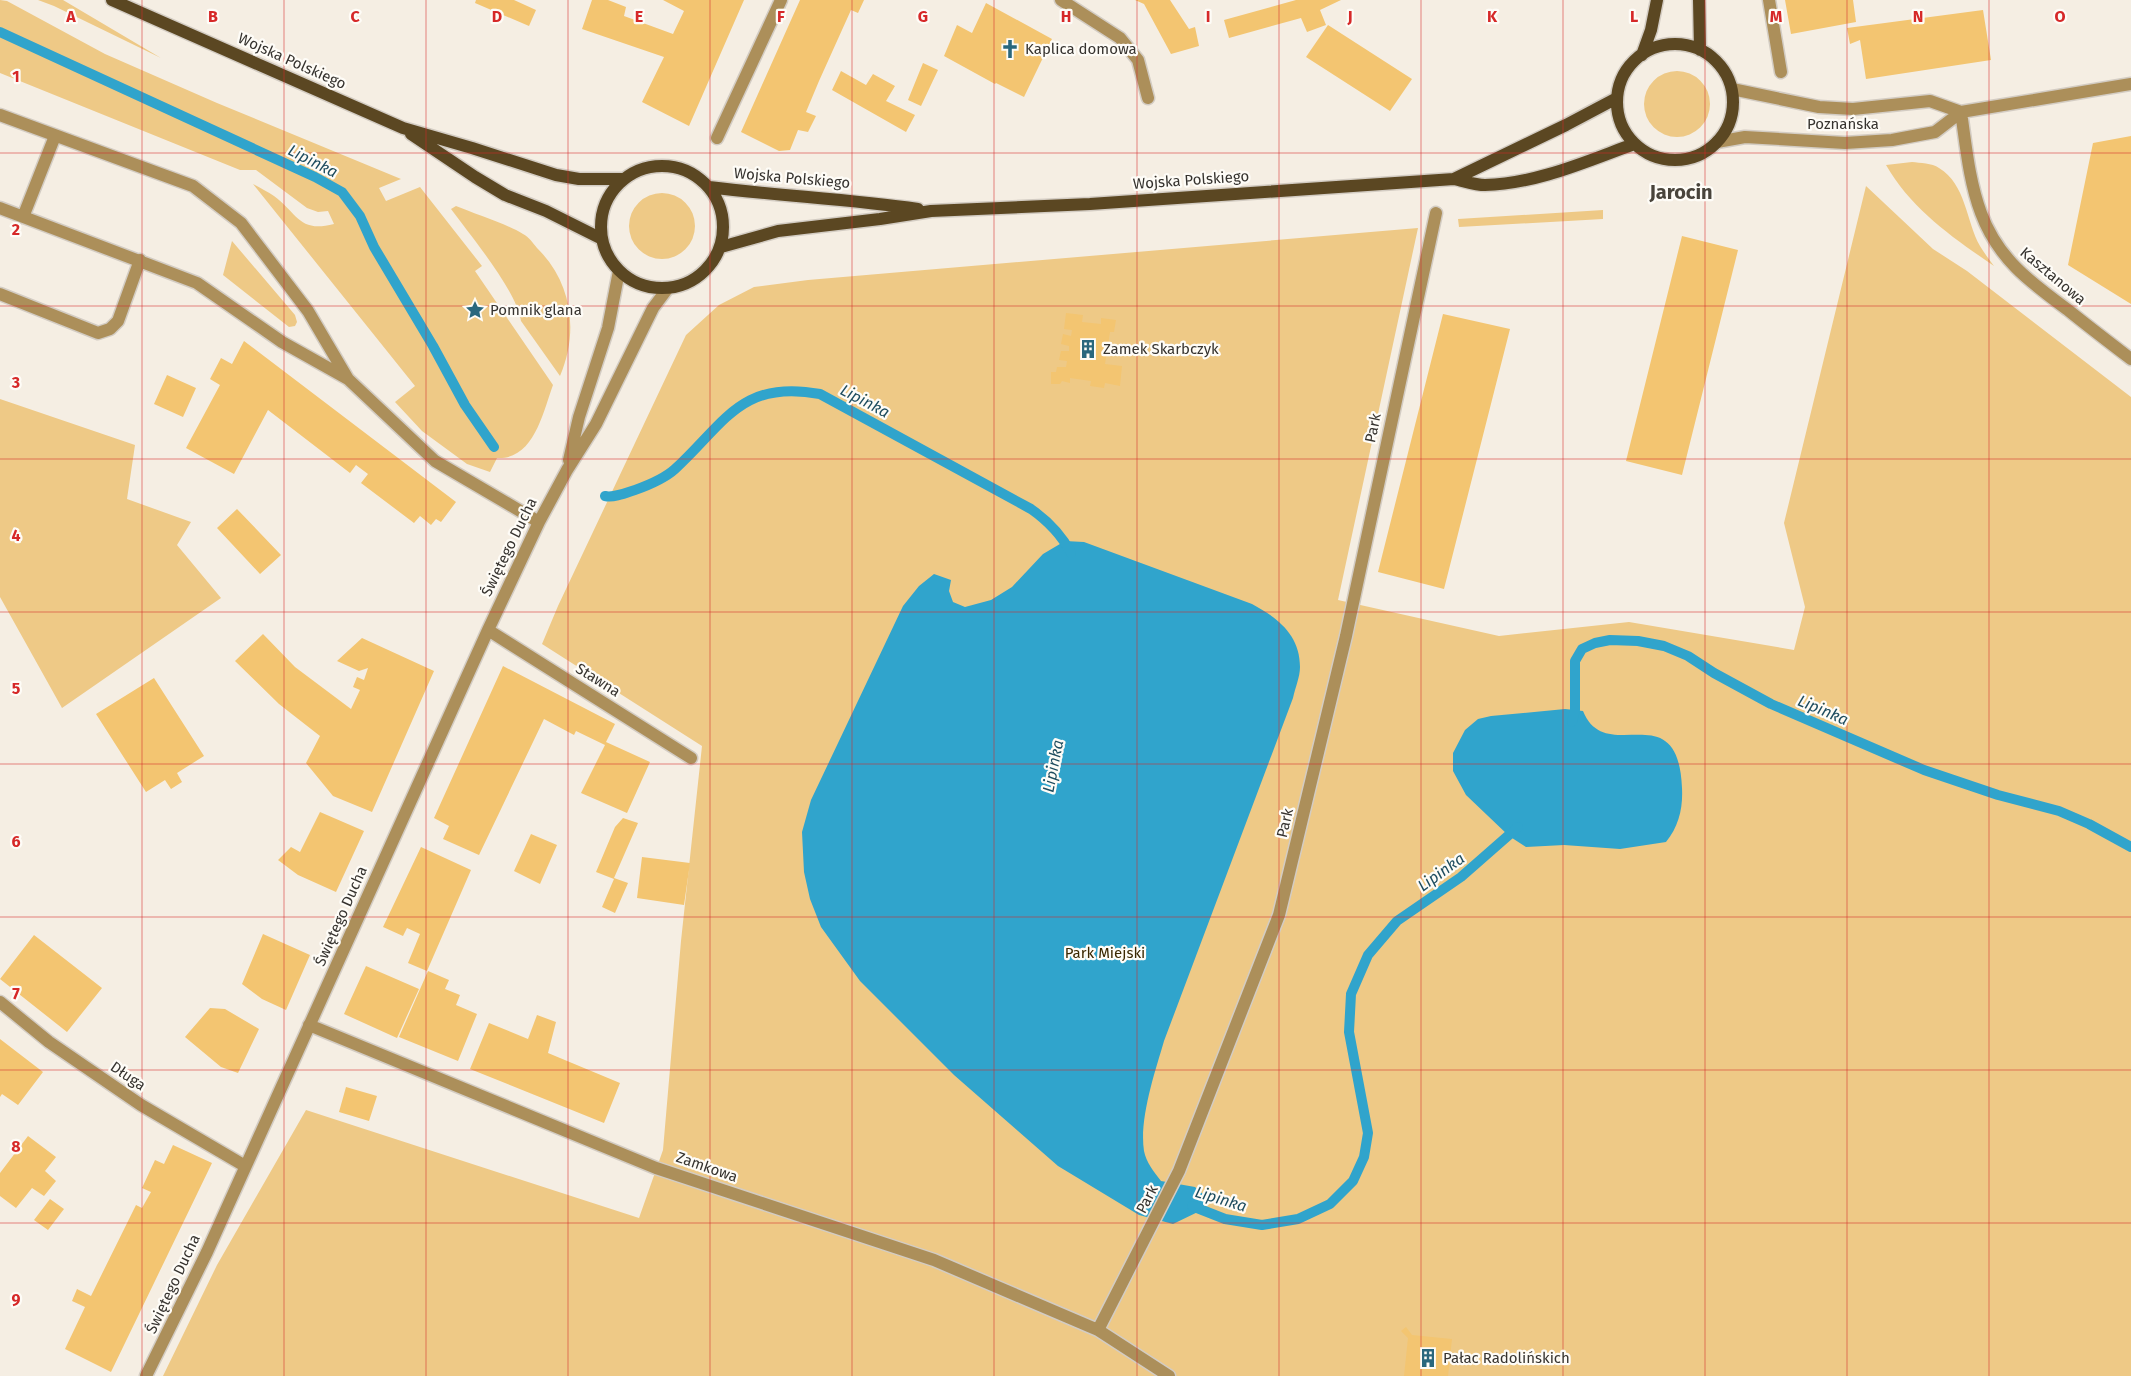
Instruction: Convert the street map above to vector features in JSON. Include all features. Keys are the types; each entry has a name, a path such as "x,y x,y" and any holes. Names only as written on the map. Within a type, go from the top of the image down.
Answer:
{"main road":[{"name":"Wojska Polskiego","path":"112,0 403,128 556,175 579,179 624,179"},
{"path":"1642,55 1657,0"},
{"path":"1699,0 1700,50"},
{"path":"1665,45 1686,45 1700,50 1720,64 1732,89 1731,117 1724,135 1702,154 1683,160 1663,159 1647,153 1634,144 1624,131 1618,114 1617,98 1625,73 1635,60 1642,55 1665,45"},
{"name":"Wojska Polskiego","path":"1454,180 1617,98"},
{"name":"Wojska Polskiego","path":"403,128 505,195 546,211 602,238"},
{"name":"Wojska Polskiego","path":"721,247 778,231 931,211 1090,204 1454,180 1482,185 1511,183 1556,171 1634,144"},
{"path":"659,165 678,167 695,174 709,187 718,200 723,215 724,231 721,247 713,262 700,275 685,284 668,288 655,288 642,285 619,271 605,250 601,222 605,206 612,191 624,179 640,169 659,165"},
{"name":"Wojska Polskiego","path":"709,187 744,192 857,200 931,211"}],"street":[{"path":"717,138 781,0"},
{"path":"1061,0 1120,38 1138,60 1148,98"},
{"path":"1769,0 1781,72"},
{"name":"Poznańska","path":"1717,142 1745,137 1845,143 1892,140 1935,132 1961,112 2131,84"},
{"name":"Poznańska","path":"1732,89 1818,107 1853,109 1930,101 1961,112"},
{"name":"Kasztanowa","path":"1961,112 1968,160 1978,205 1991,236 2004,256 2017,271 2131,359"},
{"path":"0,115 193,186 241,223 308,311 348,379"},
{"path":"23,217 54,136"},
{"path":"0,208 197,283 282,342 348,379 435,461 539,522"},
{"name":"Park","path":"1098,1330 1179,1171 1279,915 1346,636 1436,213"},
{"path":"0,294 98,333 110,329 118,321 140,260"},
{"name":"Świętego Ducha","path":"566,470 582,408 608,328 619,271"},
{"name":"Świętego Ducha","path":"146,1376 180,1308 488,630 539,522 566,470 596,424 653,308 668,288"},
{"name":"Stawna","path":"488,630 692,758"},
{"name":"Długa","path":"0,1002 49,1042 141,1104 245,1166"},
{"name":"Zamkowa","path":"309,1025 656,1168 934,1260 1098,1330"},
{"path":"1098,1330 1169,1376"}],"green space":[{"path":"0,0 7,1 105,54 217,103 401,179 379,188 386,201 420,187 482,266 475,271 553,385 541,420 528,443 510,457 497,458 490,472 467,464 422,431 395,402 415,386 253,184 274,196 306,224 322,226 334,224 328,211 318,212 307,208 256,170 240,170 0,73"},
{"path":"38,0 63,0 161,58 54,6"},
{"path":"1677,71 1690,73 1705,86 1708,91 1710,104 1708,117 1695,132 1690,135 1677,137 1664,135 1649,122 1646,117 1644,104 1646,91 1659,76 1664,73"},
{"path":"1912,162 1936,166 1955,183 1975,236 1994,266 1934,222 1908,196 1886,165"},
{"name":"Park Miejski","path":"1866,186 1933,249 1967,271 2131,397 2131,1376 163,1376 217,1265 306,1110 639,1218 663,1150 681,941 702,746 542,644 558,606 686,335 719,305 754,287 808,280 1418,228 1338,600 1499,636 1629,622 1794,650 1805,607 1784,523"},
{"path":"655,193 669,193 681,198 690,207 695,219 693,239 686,250 669,259 655,259 643,254 634,245 629,233 629,219 634,207 643,198"},
{"path":"456,206 525,235 549,261 565,292 569,308 569,342 560,376 521,321 518,309 502,279 451,209"},
{"path":"1603,210 1603,219 1459,227 1458,219"},
{"path":"232,241 295,315 297,322 295,326 289,327 223,275"},
{"path":"0,399 135,445 127,499 191,522 177,545 221,598 62,708 0,597"}],"water":[{"path":"1065,541 1084,542 1252,604 1270,615 1286,629 1292,637 1299,656 1300,671 1293,698 1164,1041 1152,1081 1143,1138 1144,1151 1148,1163 1161,1181 1195,1187 1204,1195 1204,1209 1173,1224 1139,1215 1058,1166 954,1075 860,981 821,927 810,899 804,872 802,832 811,800 903,606 919,586 934,574 951,580 949,591 953,602 965,607 991,600 1012,587 1043,554"},
{"path":"1565,709 1583,711 1594,727 1608,734 1655,736 1668,743 1678,759 1682,795 1681,810 1677,823 1666,842 1620,849 1564,845 1526,847 1509,836 1466,795 1453,771 1453,753 1465,730 1478,719 1491,716"}],"building":[{"path":"476,0 514,0 536,10 529,26 475,3"},
{"path":"592,0 608,0 626,7 624,16 673,34 684,11 663,0 744,0 689,126 642,102 664,57 582,29"},
{"path":"800,0 864,0 858,13 851,10 819,81 806,112 816,116 808,132 798,130 790,150 779,151 741,132"},
{"path":"1135,0 1170,0 1189,29 1195,27 1199,46 1171,54 1144,4"},
{"path":"1296,0 1341,0 1320,10 1326,25 1307,32 1301,18 1229,38 1224,20"},
{"path":"1785,0 1853,0 1856,22 1791,34"},
{"path":"986,3 1052,39 1024,97 995,84 944,56 957,25 972,33"},
{"path":"1983,10 1991,60 1866,79 1860,40 1850,44 1847,28"},
{"path":"1328,25 1412,79 1390,111 1306,57"},
{"path":"923,63 938,70 921,106 908,100"},
{"path":"841,71 866,85 873,74 895,86 886,101 915,115 906,132 832,90"},
{"path":"2131,136 2131,304 2068,265 2093,143"},
{"path":"1682,236 1738,250 1682,475 1626,461"},
{"name":"Zamek Skarbczyk","path":"1066,313 1083,315 1082,322 1101,324 1101,318 1116,320 1114,332 1110,332 1105,364 1122,366 1120,386 1105,383 1104,388 1090,386 1091,381 1070,378 1070,383 1062,381 1060,384 1051,384 1051,372 1056,372 1057,367 1066,367 1067,361 1059,360 1061,351 1069,351 1069,346 1061,344 1063,334 1071,336 1072,330 1064,329"},
{"path":"1443,314 1510,329 1444,589 1378,572"},
{"path":"244,341 456,502 441,522 436,519 431,525 420,516 414,523 361,483 368,474 356,465 350,473 268,410 234,474 186,448 220,385 210,379 221,358 232,364"},
{"path":"167,375 196,388 183,417 154,404"},
{"path":"237,509 281,555 260,574 217,528"},
{"path":"263,634 295,667 351,709 360,690 353,687 357,677 364,680 368,668 359,671 337,661 362,638 434,671 372,812 333,796 306,763 320,736 279,704 235,661"},
{"path":"503,666 615,724 606,742 650,762 627,813 581,793 605,745 576,731 574,735 544,719 479,855 443,839 449,826 434,818"},
{"path":"154,678 204,756 177,773 182,782 171,789 165,780 146,792 96,714"},
{"path":"320,812 364,831 336,892 298,875 278,860 291,847 300,852"},
{"path":"623,818 638,823 614,878 628,883 615,913 602,907 614,879 596,872 615,827"},
{"path":"531,834 557,845 540,884 514,871"},
{"path":"421,847 471,870 427,971 408,963 420,934 407,928 403,936 383,927"},
{"path":"642,857 690,863 684,905 637,898"},
{"path":"263,934 310,955 286,1010 262,999 242,984"},
{"path":"34,935 102,988 67,1032 0,979"},
{"path":"366,966 419,989 397,1038 344,1014"},
{"path":"428,971 449,980 445,989 460,995 456,1005 477,1014 458,1061 399,1037"},
{"path":"210,1008 225,1009 259,1029 238,1073 221,1067 185,1037"},
{"path":"537,1015 556,1022 548,1053 620,1083 604,1123 470,1069 489,1023 528,1039"},
{"path":"0,1039 43,1072 18,1105 2,1094 0,1097"},
{"path":"346,1087 377,1096 369,1121 339,1112"},
{"path":"28,1136 56,1157 45,1171 56,1181 44,1196 32,1188 16,1208 0,1196 0,1173"},
{"path":"173,1145 212,1163 111,1372 65,1349 85,1307 72,1301 77,1289 91,1296 136,1205 142,1208 151,1192 142,1188 155,1160 164,1164"},
{"path":"50,1199 64,1209 48,1230 34,1220"},
{"name":"Pałac Radolińskich","path":"1406,1327 1412,1335 1452,1339 1448,1376 1404,1376 1408,1338 1401,1331"}],"waterway":[{"name":"Lipinka","path":"0,32 315,177 342,192 360,216 374,247 433,346 465,405 494,447"},
{"name":"Lipinka","path":"605,496 616,496 651,484 666,476 722,421 753,399 771,393 793,391 820,394 1031,509 1054,528 1071,553"},
{"name":"Lipinka","path":"1572,722 1575,710 1575,661 1582,649 1595,643 1610,640 1638,641 1664,646 1688,656 1714,673 1771,704 1924,770 1998,795 2059,811 2089,824 2131,847"},
{"name":"Lipinka","path":"1192,1206 1225,1219 1262,1225 1298,1219 1330,1204 1353,1181 1364,1157 1368,1133 1349,1032 1351,994 1368,955 1397,921 1461,877 1518,827"}],"place":[{"name":"Kaplica domowa","path":"1010,49"},
{"name":"Pomnik glana","path":"475,310"},
{"name":"Zamek Skarbczyk","path":"1088,349"},
{"name":"Pałac Radolińskich","path":"1428,1358"}],"district":[{"name":"Jarocin","path":"1681,192"}]}
